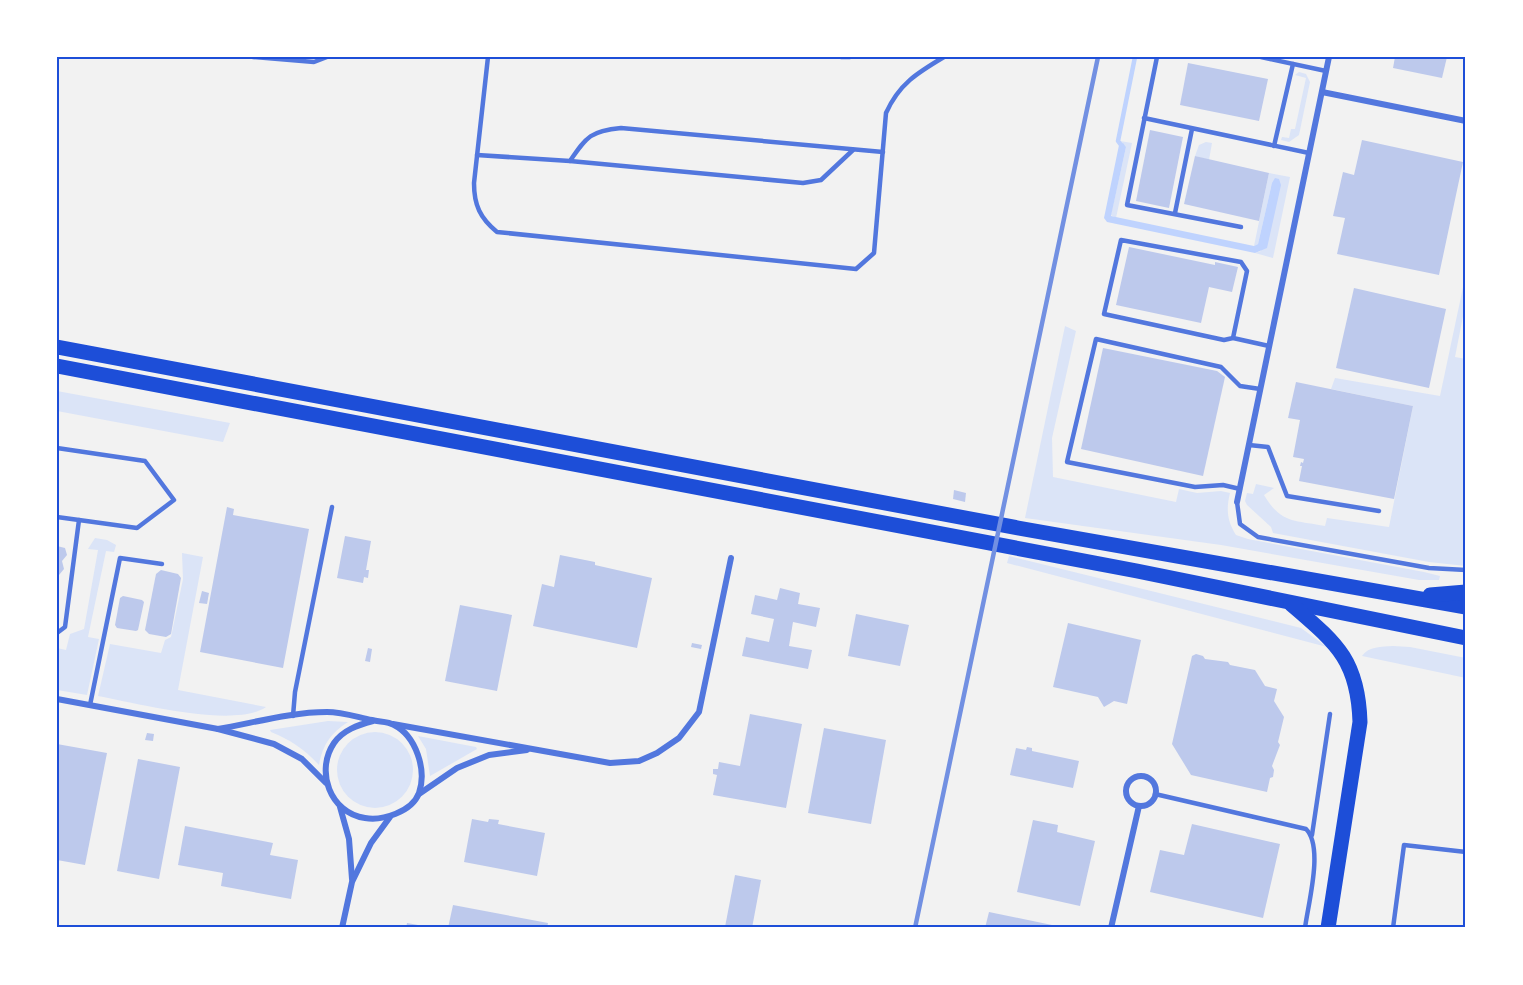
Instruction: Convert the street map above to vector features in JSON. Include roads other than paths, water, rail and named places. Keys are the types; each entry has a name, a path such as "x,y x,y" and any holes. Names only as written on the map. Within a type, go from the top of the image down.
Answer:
{"highway":[{"path":"57,347 1018,528 1466,607"},
{"path":"57,366 938,532 1466,638"},
{"path":"1410,597 1466,592"},
{"path":"1289,602 1334,642 1354,677 1359,695 1360,722 1328,928"}],"street":[{"path":"1237,502 1329,57"},
{"path":"1322,92 1466,121"},
{"path":"218,729 327,712 610,764 639,761 657,753 679,738 699,712 731,558"},
{"path":"57,699 218,729 274,744 302,759 327,783"},
{"path":"352,882 349,839 340,806 330,793 325,769 334,742 344,732 373,721"},
{"path":"393,724 404,732 419,756 421,772 419,795"},
{"path":"342,928 352,882 371,843 390,817 457,768 489,754 534,750"},
{"path":"1141,776 1152,782 1155,794 1149,803 1139,806 1129,801 1126,790 1131,780 1141,776"},
{"path":"340,806 359,817 373,819 390,817"},
{"path":"1111,928 1139,806"}],"lane":[{"path":"253,57 314,62 327,57"},
{"path":"488,57 474,200 486,224 496,232 856,268 874,254 886,113 893,97 905,82 944,57"},
{"path":"842,57 850,57"},
{"path":"1157,57 1127,205 1241,227"},
{"path":"1261,57 1326,71"},
{"path":"1275,146 1293,64"},
{"path":"1144,118 1309,153"},
{"path":"570,160 584,140 603,130 621,128 883,152"},
{"path":"1175,213 1192,129"},
{"path":"477,155 570,160 803,183 821,180 853,150"},
{"path":"1233,338 1247,271 1241,262 1121,240 1104,314 1224,340 1233,338 1269,346"},
{"path":"1240,489 1223,485 1195,487 1067,462 1096,339 1221,367 1240,386 1260,389"},
{"path":"1249,445 1268,447 1287,496 1379,511"},
{"path":"57,448 146,460 174,500 137,528 57,517"},
{"path":"1237,502 1240,524 1258,537 1429,568 1466,570"},
{"path":"293,716 295,692 332,507"},
{"path":"57,633 65,627 79,520"},
{"path":"90,705 120,558 162,564"},
{"path":"1305,928 1316,855 1312,835 1330,714"},
{"path":"1155,794 1306,829 1312,835"},
{"path":"1394,928 1404,845 1466,852"}],"water":[{"path":"1123,143 1126,147 1111,216 1254,246 1258,244 1275,178 1279,179 1281,185 1267,248 1255,253 1107,222 1104,218 1119,145"}],"waterway":[{"path":"1121,145 1118,141 1135,57"}],"railway":[{"path":"915,928 1098,57"}]}
